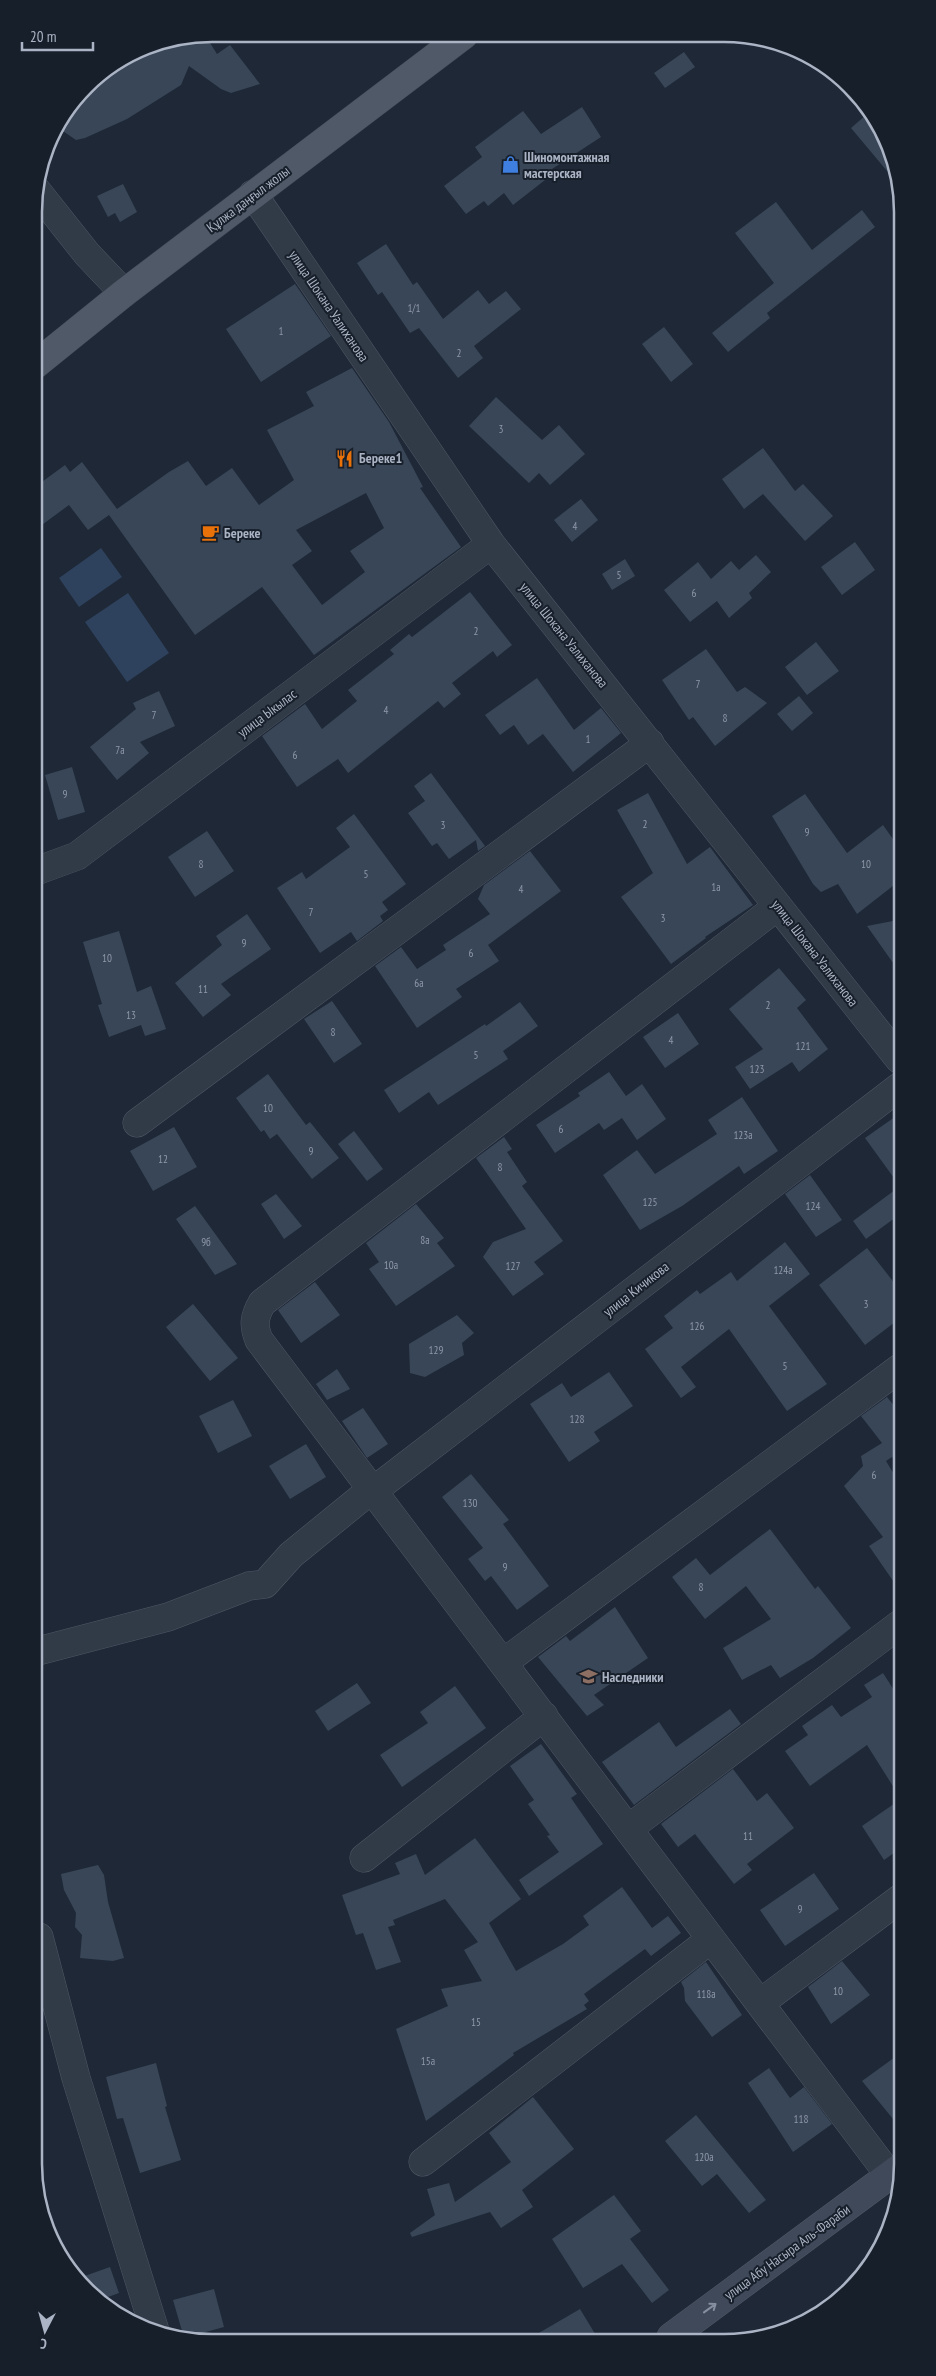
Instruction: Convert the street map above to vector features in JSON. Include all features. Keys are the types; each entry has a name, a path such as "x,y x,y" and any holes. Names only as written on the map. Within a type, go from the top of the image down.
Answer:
{"main road":[{"name":"Құлжа даңғыл жолы","path":"43,359 124,293 454,43"}],"street":[{"name":"улица Шокана Уалиханова","path":"253,194 491,544 894,1052"},
{"path":"43,200 87,254 124,293"},
{"name":"улица Ыкылас","path":"43,869 77,856 491,544"},
{"path":"137,1123 650,743"},
{"path":"778,906 262,1303 255,1315 254,1328 259,1340 711,1939 760,2003 893,2167"},
{"name":"улица Кичикова","path":"42,1650 168,1617 249,1586 265,1584 291,1555 373,1490 894,1091"},
{"path":"503,1663 893,1373"},
{"path":"628,1829 893,1629"},
{"path":"364,1858 544,1716"},
{"path":"760,2003 893,1904"},
{"path":"423,2162 711,1939"},
{"path":"42,1949 76,2078 152,2322"},
{"name":"улица Абу Насыра Аль-Фараби","path":"675,2334 893,2173"}],"water":[{"path":"101,548 122,577 79,607 59,578"},
{"path":"128,593 169,653 127,682 85,622"}],"building":[{"path":"210,43 217,54 230,45 260,84 231,93 221,89 189,66 181,85 127,119 85,138 76,140 63,131 71,118 92,92 128,65 148,55 169,48"},
{"path":"684,52 695,67 665,88 654,73"},
{"name":"Шиномонтажная мастерская","path":"582,107 601,137 552,169 554,173 513,205 504,193 488,206 484,201 466,214 444,186 482,157 475,147 523,111 541,134"},
{"path":"864,117 881,148 888,170 887,171 851,128"},
{"path":"123,184 137,212 120,222 115,213 108,217 97,196"},
{"path":"776,202 812,250 862,210 875,227 767,313 770,318 728,352 712,333 774,283 735,233"},
{"path":"386,244 413,285 417,282 443,319 478,290 489,304 506,291 521,309 474,346 483,358 458,378 419,328 410,333 382,292 378,295 357,263"},
{"path":"295,284 331,336 261,382 226,329"},
{"path":"664,327 693,364 671,382 642,344"},
{"path":"352,368 389,422 423,487 420,488 461,547 314,655 262,587 195,635 109,515 88,530 69,505 43,524 43,481 65,465 70,472 82,462 117,509 169,472 188,461 206,486 232,468 259,505 294,480 267,430 314,406 306,392","holes":["366,493 384,528 350,551 365,572 322,605 292,565 312,551 296,530"]},
{"path":"496,397 542,440 559,425 585,454 550,485 539,473 529,483 469,426"},
{"path":"763,448 795,491 803,484 833,516 805,541 763,494 744,509 722,479"},
{"path":"581,499 598,520 572,542 554,520"},
{"path":"855,542 875,570 842,595 821,567"},
{"path":"756,555 771,572 749,593 752,598 729,618 717,601 690,622 664,590 698,562 711,579 731,561 739,570"},
{"path":"625,559 635,576 612,590 602,574"},
{"path":"470,592 512,645 497,657 493,651 452,683 461,694 444,708 438,701 348,773 338,759 297,787 262,736 305,704 322,729 357,701 348,690 394,654 390,650 409,634 412,637"},
{"path":"816,642 839,671 807,695 785,667"},
{"path":"706,649 737,692 745,687 767,703 715,746 693,717 689,720 662,680"},
{"path":"537,678 574,730 601,708 621,733 573,772 543,734 528,745 514,725 500,735 485,715"},
{"path":"159,691 175,726 140,742 149,753 117,780 90,747 136,709 133,703"},
{"path":"799,696 813,713 792,731 777,714"},
{"path":"72,767 85,812 58,820 45,775"},
{"path":"431,773 485,846 478,851 476,840 449,859 437,843 432,846 408,813 425,801 414,786"},
{"path":"648,793 687,864 710,847 753,905 705,937 671,964 621,897 653,873 617,810"},
{"path":"805,794 847,853 883,825 894,840 894,885 857,914 838,884 821,892 813,884 772,816"},
{"path":"354,814 406,884 382,902 388,910 380,916 383,921 357,941 351,932 320,953 277,888 302,872 306,879 350,847 336,828"},
{"path":"207,831 234,871 195,897 168,857"},
{"path":"530,851 561,891 488,945 499,961 456,989 462,997 417,1028 375,966 401,947 417,969 446,950 443,945 490,914 478,899 484,885"},
{"path":"247,914 271,949 221,984 231,995 203,1017 175,983 222,945 216,936"},
{"path":"894,921 894,964 867,926"},
{"path":"119,931 137,992 151,986 166,1029 145,1036 141,1025 109,1037 98,1005 102,1004 83,942"},
{"path":"779,968 806,1000 797,1008 828,1049 799,1072 792,1062 750,1089 735,1067 763,1049 729,1009"},
{"path":"332,1001 362,1044 334,1063 304,1019"},
{"path":"520,1002 538,1026 503,1051 508,1059 438,1105 429,1092 399,1113 384,1090 485,1024 486,1026"},
{"path":"678,1013 699,1044 665,1068 643,1037"},
{"path":"609,1072 626,1096 642,1084 666,1119 637,1140 622,1118 604,1130 599,1123 555,1153 536,1125 580,1096 578,1093"},
{"path":"268,1074 306,1125 310,1122 339,1158 312,1179 277,1134 270,1139 264,1130 261,1132 236,1098"},
{"path":"742,1097 778,1151 744,1174 739,1166 682,1206 640,1230 603,1175 637,1150 655,1174 717,1134 708,1120"},
{"path":"894,1118 894,1177 865,1138"},
{"path":"174,1127 197,1167 153,1191 130,1151"},
{"path":"354,1131 383,1169 367,1181 338,1144"},
{"path":"504,1137 512,1149 507,1152 527,1182 522,1186 563,1241 534,1262 544,1274 513,1296 483,1257 493,1242 526,1229 476,1158"},
{"path":"810,1175 842,1220 816,1237 785,1194"},
{"path":"894,1191 893,1219 866,1239 853,1221"},
{"path":"276,1194 302,1226 284,1239 261,1204"},
{"path":"416,1204 444,1238 437,1243 455,1266 396,1306 369,1269 379,1262 366,1243"},
{"path":"195,1206 237,1264 215,1275 176,1219"},
{"path":"785,1242 810,1274 769,1306 827,1384 787,1411 729,1329 681,1367 696,1387 681,1398 645,1349 673,1328 664,1316 697,1290 700,1294 731,1272 737,1281"},
{"path":"867,1248 893,1282 893,1323 865,1345 819,1285"},
{"path":"315,1282 340,1315 301,1343 278,1310"},
{"path":"193,1304 238,1358 210,1381 166,1327"},
{"path":"457,1315 474,1333 462,1343 464,1355 425,1377 410,1373 409,1344"},
{"path":"337,1369 350,1389 327,1400 316,1384"},
{"path":"609,1372 633,1406 594,1432 600,1441 569,1462 530,1404 562,1383 571,1397"},
{"path":"887,1397 893,1405 893,1459 892,1457 886,1461 893,1473 893,1581 869,1546 883,1537 844,1486 863,1466 861,1456 882,1443 861,1416"},
{"path":"233,1400 252,1436 218,1453 199,1416"},
{"path":"363,1408 388,1444 367,1458 342,1421"},
{"path":"306,1444 326,1477 290,1499 269,1466"},
{"path":"471,1474 509,1520 503,1524 549,1586 517,1610 491,1576 485,1581 468,1559 483,1548 442,1497"},
{"path":"770,1529 815,1589 818,1586 851,1628 813,1658 780,1678 771,1665 742,1680 723,1648 771,1619 746,1586 705,1619 672,1577 696,1558 710,1575"},
{"name":"Наследники","path":"615,1607 648,1658 594,1695 604,1705 587,1716 538,1657 566,1636 570,1641"},
{"path":"883,1673 893,1689 893,1787 867,1745 810,1786 785,1751 808,1735 802,1726 832,1705 841,1717 872,1697 864,1685"},
{"path":"357,1683 371,1703 328,1731 315,1711"},
{"path":"455,1686 486,1728 402,1787 380,1755 428,1723 420,1712"},
{"path":"730,1709 741,1724 634,1805 602,1762 659,1722 676,1747"},
{"path":"541,1744 577,1794 571,1798 603,1844 529,1896 519,1880 559,1852 547,1836 550,1835 528,1804 534,1800 510,1766"},
{"path":"733,1769 757,1801 767,1793 794,1828 747,1864 752,1870 734,1884 695,1834 678,1847 661,1824"},
{"path":"893,1804 893,1854 884,1860 862,1826"},
{"path":"475,1838 521,1899 489,1923 516,1971 563,1944 589,1925 583,1916 622,1887 652,1928 668,1916 681,1933 651,1956 645,1949 584,1994 589,2001 584,2005 587,2009 513,2053 514,2055 426,2121 396,2029 448,2006 441,1989 482,1981 464,1950 478,1942 445,1899 393,1920 395,1925 388,1927 401,1962 376,1970 363,1933 356,1935 342,1895 400,1874 395,1863 416,1854 425,1875"},
{"path":"98,1865 104,1875 108,1902 124,1958 113,1961 80,1958 82,1935 75,1927 76,1913 64,1890 61,1874"},
{"path":"814,1873 839,1909 785,1946 760,1910"},
{"path":"842,1961 870,1995 831,2024 808,1987"},
{"path":"706,1962 742,2015 712,2037 685,2001 684,1988 681,1982"},
{"path":"893,2058 893,2119 862,2081"},
{"path":"156,2063 167,2106 165,2107 181,2160 140,2173 123,2118 117,2119 106,2077"},
{"path":"769,2068 790,2098 804,2087 832,2124 793,2152 748,2083"},
{"path":"533,2097 574,2149 522,2190 533,2207 501,2228 490,2212 412,2237 410,2233 435,2215 427,2189 449,2183 455,2202 511,2162 489,2133"},
{"path":"696,2115 766,2200 749,2213 717,2174 702,2186 665,2141"},
{"path":"614,2195 641,2231 630,2239 669,2290 652,2303 622,2264 583,2288 552,2239"},
{"path":"110,2267 119,2293 108,2297 85,2276"},
{"path":"214,2289 224,2327 202,2333 182,2331 173,2300"},
{"path":"580,2309 595,2334 537,2334"}],"place":[{"name":"Шиномонтажная мастерская","path":"510,165"},
{"name":"Береке1","path":"345,458"},
{"name":"Береке","path":"210,533"},
{"name":"Наследники","path":"588,1677"}]}
